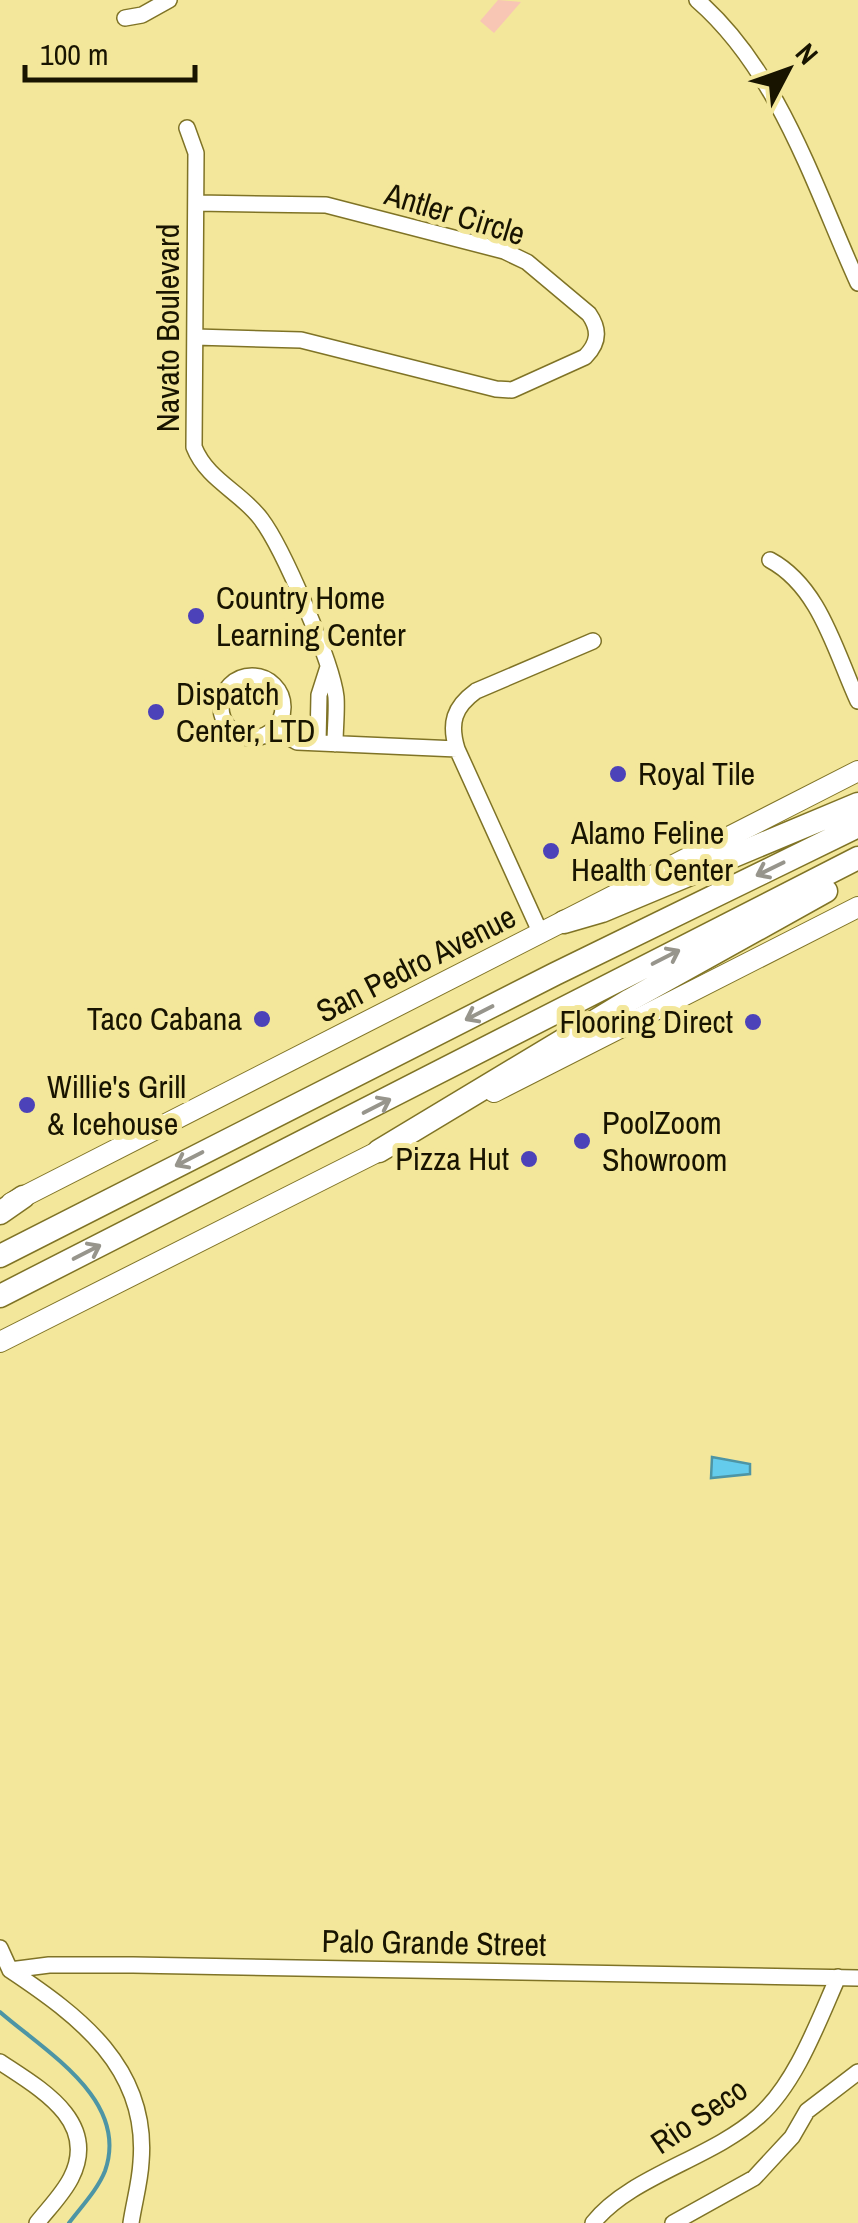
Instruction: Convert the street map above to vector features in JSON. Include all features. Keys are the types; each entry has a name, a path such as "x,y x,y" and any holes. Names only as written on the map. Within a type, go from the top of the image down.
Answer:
{"highway":[{"path":"564,922 602,911 858,804"},
{"path":"0,1256 554,974 858,826"},
{"path":"0,1296 858,858"},
{"path":"379,1151 614,1010 858,873"},
{"path":"0,1210 23,1197"}],"main road":[{"name":"San Pedro Avenue","path":"23,1197 858,770"},
{"path":"0,1342 858,907"}],"street":[{"path":"125,18 146,13 168,0"},
{"path":"697,0 751,63 775,99 858,283"},
{"name":"Navato Boulevard","path":"186,128 196,153 194,447 209,472 263,521 328,667 336,697 335,744"},
{"name":"Antler Circle","path":"195,337 301,340 512,390 585,356 594,349 598,336 590,314 526,262 504,250 326,205 196,203"},
{"path":"770,560 807,588 858,701"},
{"path":"542,934 458,749 452,732 453,719 465,699 476,691 593,641"},
{"path":"318,743 319,696 328,667"},
{"path":"249,676 260,678 277,690 283,710 274,729 254,738 230,728 222,702 230,686 249,676"},
{"path":"274,729 297,742 458,749"},
{"path":"0,1948 10,1970 97,2036 130,2089 137,2106 142,2162 130,2223"},
{"name":"Palo Grande Street","path":"10,1970 49,1965 132,1965 858,1978"},
{"path":"0,1984 10,1970"},
{"name":"Rio Seco","path":"592,2223 609,2203 703,2153 758,2117 798,2062 838,1977"},
{"path":"0,2062 48,2094 64,2110 78,2140 71,2179 37,2223"},
{"path":"673,2223 754,2178 792,2137 807,2111 858,2072"}],"shaded area":[{"path":"498,0 521,2 494,33 480,21"}],"water":[{"path":"712,1457 750,1464 750,1474 711,1478"}],"waterway":[{"path":"0,2012 79,2080 106,2122 110,2145 105,2171 69,2223"}],"place":[{"name":"Country Home Learning Center","path":"196,616"},
{"name":"Dispatch Center, LTD","path":"156,712"},
{"name":"Royal Tile","path":"618,774"},
{"name":"Alamo Feline Health Center","path":"551,851"},
{"name":"Taco Cabana","path":"262,1019"},
{"name":"Flooring Direct","path":"753,1022"},
{"name":"Willie's Grill & Icehouse","path":"27,1105"},
{"name":"PoolZoom Showroom","path":"582,1141"},
{"name":"Pizza Hut","path":"529,1159"}]}
